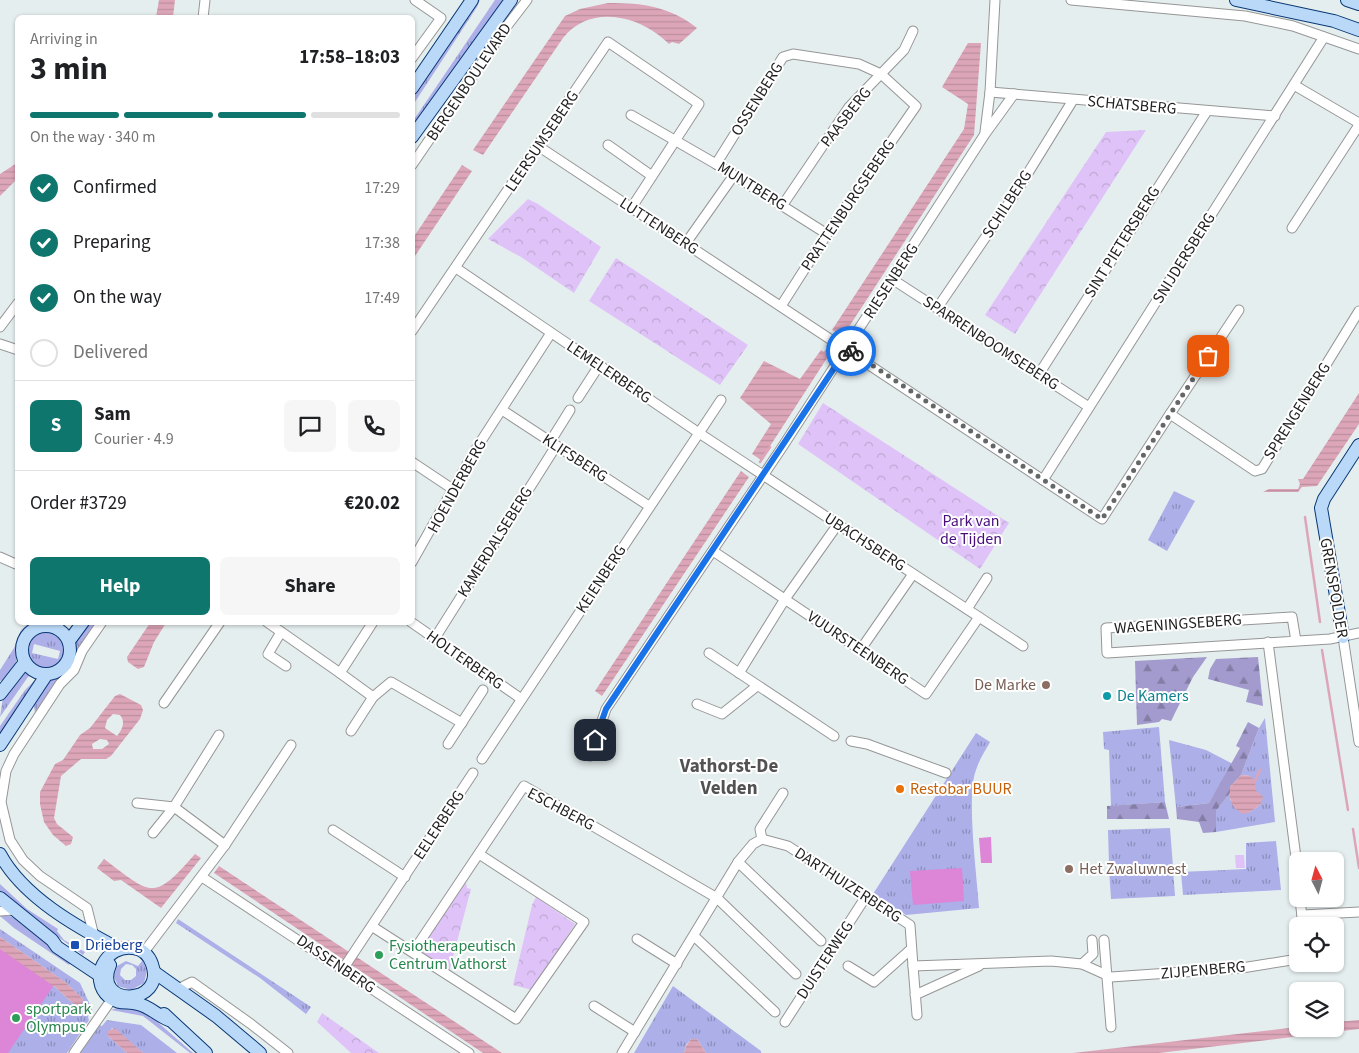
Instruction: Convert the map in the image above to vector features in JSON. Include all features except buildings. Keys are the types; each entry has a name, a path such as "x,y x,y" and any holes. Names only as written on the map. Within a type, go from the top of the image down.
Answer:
{"main road":[{"path":"415,84 472,0"},
{"name":"BERGENBOULEVARD","path":"415,133 511,0"},
{"path":"1236,0 1334,21 1359,30"},
{"path":"1347,0 1359,4"},
{"name":"GRENSPOLDER","path":"1343,636 1321,508 1324,499 1359,445"},
{"path":"44,625 36,628 26,637 22,649 25,662 35,672 47,674 57,672 66,664 70,654 69,642 58,629 49,625"},
{"path":"69,642 81,625"},
{"path":"2,689 25,662"},
{"path":"0,745 47,674"},
{"path":"0,854 25,888 94,936 119,949 133,948 144,952 150,959 154,972 151,984 137,999"},
{"path":"0,898 52,940 61,942 105,969"},
{"path":"119,949 105,969 101,986 114,997 137,999 169,1020 206,1053"},
{"path":"105,969 118,958 144,952"},
{"path":"154,972 216,1016 260,1053"}],"street":[{"path":"203,15 205,0"},
{"path":"415,0 440,18 415,54"},
{"name":"BERGENBOULEVARD","path":"415,161 507,26 527,0"},
{"name":"RIESENBERG","path":"985,134 990,92 995,0"},
{"path":"1071,0 1245,16 1293,26 1359,49"},
{"name":"PAASBERG","path":"782,206 849,107 904,50 913,31"},
{"name":"SNIJDERSBERG","path":"1042,480 1275,116 1324,36"},
{"name":"LEERSUMSEBERG","path":"415,327 608,42 699,104 676,140"},
{"name":"OSSENBERG","path":"716,164 783,58 793,54 859,64 881,74 916,106"},
{"path":"1292,228 1359,124 1294,85"},
{"name":"SCHATSBERG","path":"990,92 1275,116"},
{"name":"RIESENBERG","path":"590,756 606,709 764,475 985,134 1014,94"},
{"name":"SCHILBERG","path":"938,307 1015,194 1073,100"},
{"name":"PRATTENBURGSEBERG","path":"781,306 827,234 916,106"},
{"name":"SINT PIETERSBERG","path":"1040,374 1207,111"},
{"name":"MUNTBERG","path":"631,115 716,164 827,234"},
{"path":"632,208 676,140"},
{"path":"608,145 652,176"},
{"name":"LUTTENBERG","path":"538,146 781,306"},
{"path":"686,243 734,176"},
{"name":"LEMELERBERG","path":"456,268 764,475"},
{"name":"SPARRENBOOMSEBERG","path":"892,279 938,307 1089,407"},
{"path":"781,306 1102,519 1239,310"},
{"path":"0,328 15,307"},
{"name":"SPRENGENBERG","path":"1170,414 1255,471 1262,469 1359,311"},
{"name":"HOENDERBERG","path":"415,557 502,410 551,333"},
{"path":"0,344 15,349"},
{"path":"578,398 600,364"},
{"name":"KEIENBERG","path":"482,759 520,698 548,661 721,400"},
{"name":"KLIFSBERG","path":"502,410 649,506"},
{"name":"KAMERDALSEBERG","path":"434,638 553,444 570,410"},
{"path":"415,464 454,490"},
{"name":"UBACHSBERG","path":"764,475 1023,646"},
{"path":"739,673 784,599 838,524"},
{"name":"VUURSTEENBERG","path":"713,551 926,694 979,617"},
{"path":"0,557 15,564"},
{"path":"861,649 914,574"},
{"path":"967,609 986,578"},
{"name":"WAGENINGSEBERG","path":"1296,641 1292,617 1106,628 1107,653 1296,641 1359,633"},
{"path":"94,936 87,908 40,876 23,860 10,840 4,822 1,802 6,772 18,747 60,684 74,670 82,651 100,625"},
{"path":"164,703 218,625"},
{"path":"271,625 373,697"},
{"path":"340,672 371,625"},
{"name":"HOLTERBERG","path":"415,625 520,698"},
{"path":"281,632 268,654 286,666"},
{"name":"GRENSPOLDER","path":"1343,636 1359,742"},
{"path":"1268,642 1295,852"},
{"path":"709,652 834,736"},
{"path":"352,731 373,697 391,682 462,723"},
{"path":"697,704 722,714 757,686"},
{"path":"448,744 483,690"},
{"path":"28,702 34,723"},
{"path":"153,833 174,807 219,735"},
{"path":"851,741 867,744 946,773"},
{"path":"144,952 225,845 291,745"},
{"name":"EELERBERG","path":"344,969 473,773"},
{"name":"ESCHBERG","path":"413,952 524,786 717,898"},
{"path":"622,1053 738,862 753,844 762,839 760,830 783,793"},
{"path":"137,803 174,807 225,845"},
{"name":"EELERBERG","path":"332,830 405,877"},
{"name":"DARTHUIZERBERG","path":"762,839 788,846 865,898 910,925 917,1015"},
{"path":"373,927 516,1019 584,922 479,854"},
{"path":"738,862 821,941"},
{"name":"DASSENBERG","path":"202,876 469,1053"},
{"path":"717,898 796,974"},
{"name":"DUISTERWEG","path":"785,1022 865,898"},
{"path":"1301,908 1302,915 1359,912"},
{"path":"0,911 13,910"},
{"path":"694,936 775,1012"},
{"path":"637,939 677,964"},
{"path":"1082,964 1093,954 1092,940"},
{"path":"1104,940 1111,1027"},
{"path":"848,966 874,982 912,949"},
{"name":"ZIJPENBERG","path":"1108,976 1242,968 1289,960"},
{"path":"913,966 1051,961 1082,964 1108,976"},
{"path":"915,995 984,964"},
{"path":"178,989 192,982 288,1053"},
{"path":"74,1053 114,997"},
{"path":"594,1006 635,1032"}],"green space":[{"path":"475,0 480,0 415,102 415,89"},
{"path":"495,0 503,0 415,130 415,118"},
{"path":"1146,130 1015,334 985,315 1106,132"},
{"path":"528,199 601,247 574,293 521,257 488,239"},
{"path":"616,258 748,345 720,385 589,301"},
{"name":"Park van de Tijden","path":"823,403 1009,523 980,569 798,444"},
{"path":"1174,491 1195,501 1167,551 1148,540"},
{"path":"27,625 37,625 30,628 24,636 13,670 8,677 0,681 0,670 14,648 21,630"},
{"path":"84,625 97,625 74,664 35,713 33,699 50,679 68,668 74,655 74,643"},
{"path":"46,632 59,638 65,650 62,660 54,667 46,669 38,666 28,652 29,644 34,637","holes":["34,644 60,651 58,659 32,653"]},
{"path":"1207,657 1193,677 1171,721 1162,719 1159,722 1137,725 1135,661"},
{"path":"1258,657 1263,706 1246,702 1249,690 1208,679 1210,669 1216,659"},
{"path":"24,668 30,674 0,717 3,697"},
{"path":"36,679 40,679 0,740 0,726 25,690"},
{"path":"1265,718 1275,822 1216,832 1216,811 1230,793 1230,800 1250,812 1261,804 1250,776 1241,775 1259,728"},
{"path":"1248,722 1259,728 1241,775 1230,787 1230,793 1216,811 1216,832 1203,833 1199,822 1177,819 1176,807 1209,803 1240,748 1236,746"},
{"path":"1159,727 1165,802 1111,806 1109,750 1104,749 1103,732"},
{"path":"976,733 990,742 980,759 973,782 972,817 979,908 906,915 873,894"},
{"path":"1169,740 1206,750 1233,764 1209,803 1176,807"},
{"path":"1165,802 1169,819 1107,819 1107,806"},
{"path":"1170,828 1173,867 1109,864 1108,830"},
{"path":"1276,841 1281,890 1183,895 1181,872 1246,869 1246,843"},
{"path":"1235,855 1244,855 1245,868 1236,868"},
{"path":"1109,868 1173,870 1175,896 1111,899"},
{"path":"466,882 467,888 471,889 449,972 422,954 422,946"},
{"path":"0,884 27,909 58,929 57,931 64,940 85,952 83,955 0,895"},
{"path":"536,897 575,924 532,990 513,985 532,905"},
{"path":"0,916 10,916 18,920 72,960 69,965 14,928"},
{"path":"178,919 311,1007 306,1014 260,978 176,923"},
{"path":"0,929 80,983 92,1009 88,1017 89,1020 67,1053 3,1053 0,949 55,987 77,1007 83,999 65,982 0,937"},
{"path":"143,960 147,971 144,983 131,990 118,986 114,977 117,966 126,961 138,966","holes":["126,964 132,965 136,969 136,976 131,980 125,980 120,975 121,969"]},
{"path":"673,986 761,1051 761,1053 706,1053 697,1039 691,1039 686,1045 684,1053 634,1053"},
{"path":"117,1008 145,1011 193,1053 190,1053 143,1016 111,1010"},
{"path":"322,1013 379,1053 351,1053 317,1022"},
{"path":"107,1020 141,1025 177,1053 143,1053 112,1028 108,1036 127,1053 80,1053 97,1027 99,1025 102,1026"}],"shaded area":[{"path":"159,0 175,0 173,15 156,15"},
{"path":"608,3 644,5 666,10 697,28 679,44 672,42 669,44 645,26 616,17 601,17 587,20 574,27 563,38 483,155 473,150 565,16 580,9"},
{"path":"968,43 981,43 974,135 843,336 832,330 964,129 968,104 942,87"},
{"path":"15,164 15,181 0,196 0,174"},
{"path":"462,165 472,171 415,256 415,235"},
{"path":"821,350 829,355 761,460 752,454 771,424 740,398 764,361 800,379"},
{"path":"1359,393 1359,424 1317,486 1302,487 1298,492 1263,492 1269,489 1298,489 1300,484 1298,479 1303,479"},
{"path":"741,471 749,477 602,696 595,691"},
{"path":"149,625 165,625 154,642 144,667 138,669 128,662 127,657"},
{"path":"120,694 141,705 143,710 140,719 111,756 106,759 81,759 61,776 54,818 57,824 73,837 71,844 66,846 53,835 44,822 40,804 40,792 55,764 63,760 80,735 90,728 115,696","holes":["113,714 120,715 123,720 122,729 117,736 105,728 107,720","100,739 107,740 109,744 102,749 93,749 92,744"]},
{"path":"1241,775 1250,776 1255,781 1255,789 1263,797 1261,804 1250,812 1243,814 1233,806 1230,796 1230,787"},
{"path":"991,837 992,863 981,863 979,838"},
{"path":"195,854 201,858 161,908 121,880 114,881 97,868 104,859 133,880 143,886 152,888 170,880"},
{"path":"219,866 502,1053 483,1053 214,873"},
{"path":"962,868 964,901 913,905 910,871"},
{"path":"0,937 65,982 83,999 82,1005 77,1007 55,987 0,949"},
{"name":"sportpark Olympus","path":"0,944 56,982 8,1053 0,1053"},
{"path":"1359,1020 1359,1029 1344,1031 1344,1021"},
{"path":"115,1028 143,1053 127,1053 108,1036 108,1031"},
{"path":"1289,1028 1289,1037 1292,1037 1159,1053 1073,1053"},
{"path":"691,1039 697,1039 706,1053 684,1053"}],"waterway":[{"path":"823,355 827,350"},
{"path":"760,462 770,447"},
{"path":"1305,517 1320,622"},
{"path":"1322,650 1348,810"},
{"path":"1255,781 1260,770"},
{"path":"1353,829 1359,868"}],"way so far":[{"path":"851,351 1102,519 1208,356"}],"place":[{"name":"De Marke","path":"1046,685"},
{"name":"De Kamers","path":"1107,696"},
{"name":"Restobar BUUR","path":"900,789"},
{"name":"Het Zwaluwnest","path":"1069,869"},
{"name":"Drieberg","path":"75,945"},
{"name":"Fysiotherapeutisch Centrum Vathorst","path":"379,955"},
{"name":"sportpark Olympus","path":"16,1018"}],"district":[{"name":"Vathorst-De Velden","path":"729,777"}],"route":[{"path":"595,740 606,709 847,349 851,351"}]}
